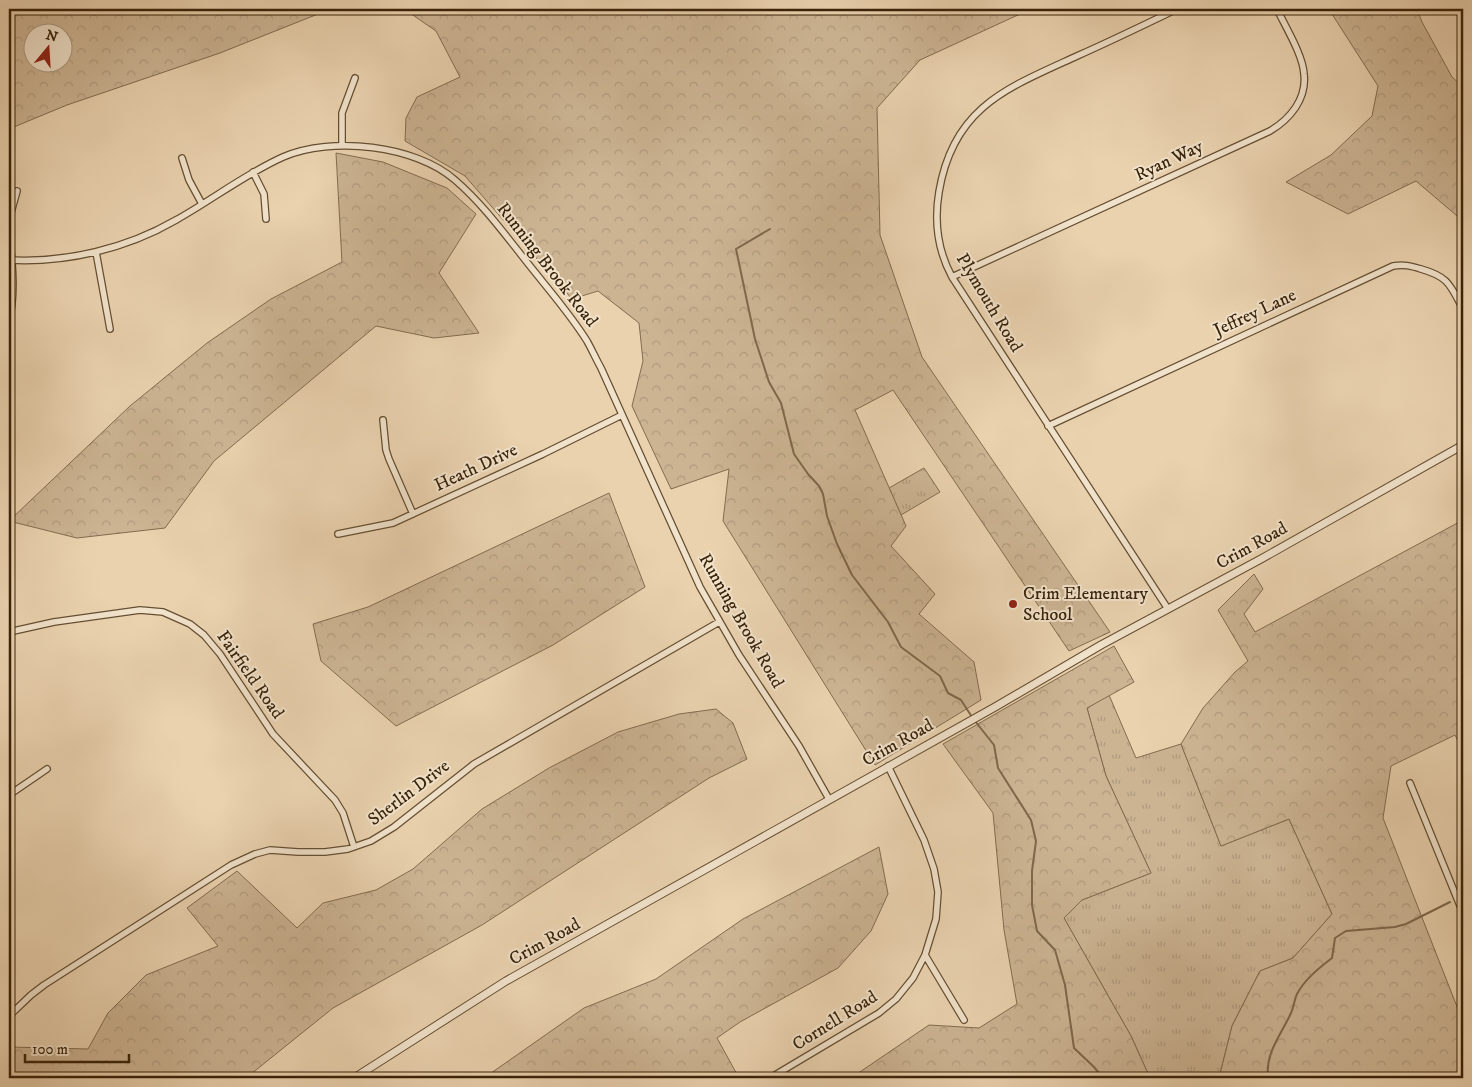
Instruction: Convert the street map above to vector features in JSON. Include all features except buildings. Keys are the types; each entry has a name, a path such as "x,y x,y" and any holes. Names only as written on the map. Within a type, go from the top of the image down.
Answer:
{"street":[{"name":"Plymouth Road","path":"1168,609 952,277 946,266 941,249 936,205 941,177 950,151 964,128 980,110 998,95 1024,80 1177,9"},
{"name":"Ryan Way","path":"952,277 1270,131 1288,119 1299,102 1304,74 1299,55 1277,9"},
{"path":"342,145 342,113 355,78"},
{"name":"Running Brook Road","path":"10,260 60,258 96,252 147,235 175,221 253,172 297,152 321,147 360,145 403,154 441,170 455,180 493,219 586,341 601,368 700,588 739,655 799,746 828,799"},
{"path":"182,158 189,180 202,204"},
{"path":"253,172 264,194 266,219"},
{"path":"9,220 18,191"},
{"path":"9,231 11,302 9,322"},
{"path":"96,252 110,329"},
{"name":"Jeffrey Lane","path":"1048,426 1393,266 1409,265 1436,273 1448,283 1463,309"},
{"name":"Heath Drive","path":"338,534 383,526 413,514 622,415"},
{"path":"383,420 386,450 413,514"},
{"name":"Crim Road","path":"354,1078 506,981 961,726 1101,644 1262,559 1463,445"},
{"name":"Fairfield Road","path":"9,632 54,622 140,610 163,612 190,624 204,635 220,654 273,734 335,800 345,820 354,847"},
{"name":"Sherlin Drive","path":"9,1016 44,985 238,862 255,854 270,850 325,852 354,847 370,841 383,834 474,764 719,622"},
{"name":"Cornell Road","path":"770,1078 885,1009 896,1000 913,978 925,955 936,919 938,892 934,869 924,840 888,766"},
{"path":"9,796 47,769"},
{"path":"1410,783 1463,913"},
{"path":"925,955 964,1020"}],"green space":[{"path":"9,9 342,9 318,14 220,53 67,105 9,129"},
{"path":"404,9 1031,9 920,60 877,108 880,235 922,357 1110,632 1069,651 893,390 855,410 906,526 891,546 935,594 919,614 974,662 981,700 875,765 723,521 729,469 671,489 632,406 643,361 639,323 598,291 572,299 465,176 405,141 406,118 417,97 460,77 436,31"},
{"path":"1339,9 1417,9 1422,22 1452,77 1463,87 1463,221 1416,181 1348,214 1286,182 1331,155 1372,116 1378,86 1332,14"},
{"path":"336,153 383,162 447,188 476,214 439,273 479,333 434,338 376,326 214,461 165,528 77,538 9,521 130,406 207,343 271,299 342,262"},
{"path":"924,468 940,492 901,515 889,488"},
{"path":"609,493 645,587 553,645 396,726 321,661 313,624 368,607"},
{"path":"1463,520 1463,751 1455,735 1391,766 1383,818 1463,1022 1463,1078 1219,1078 1232,1026 1260,971 1293,958 1332,914 1289,819 1221,846 1181,744 1203,708 1235,672 1248,661 1218,610 1254,574 1263,589 1244,614 1255,632"},
{"path":"1114,646 1134,682 1087,708 1106,776 1151,873 1082,900 1064,918 1131,1036 1150,1078 851,1078 929,1025 979,1028 1017,1004 1004,930 993,813 943,744"},
{"path":"1109,695 1136,758 1181,744 1221,846 1289,819 1332,914 1293,958 1260,971 1232,1026 1219,1078 1150,1078 1131,1036 1064,918 1082,900 1151,873 1106,776 1087,708"},
{"path":"716,709 733,723 747,759 709,778 482,925 333,1008 246,1078 9,1078 9,1047 88,1049 108,1013 146,975 218,946 187,908 237,871 297,928 323,903 376,890 413,869 482,809 549,768 618,732 679,714"},
{"path":"879,847 888,894 871,931 838,968 740,1022 717,1038 739,1078 484,1078 584,1008 656,979 743,919"}],"waterway":[{"path":"770,229 736,249 755,339 769,382 781,403 794,454 823,494 827,516 837,544 852,575 888,622 901,647 940,676 948,693 961,700 972,717"},
{"path":"975,721 994,745 998,768 1031,820 1036,841 1032,871 1032,905 1037,931 1055,950 1065,985 1074,1048 1103,1078"},
{"path":"1268,1078 1271,1052 1291,1013 1297,994 1308,979 1332,958 1335,938 1346,931 1395,927 1406,924 1450,902"}],"place":[{"name":"Crim Elementary School","path":"1013,604"}]}
